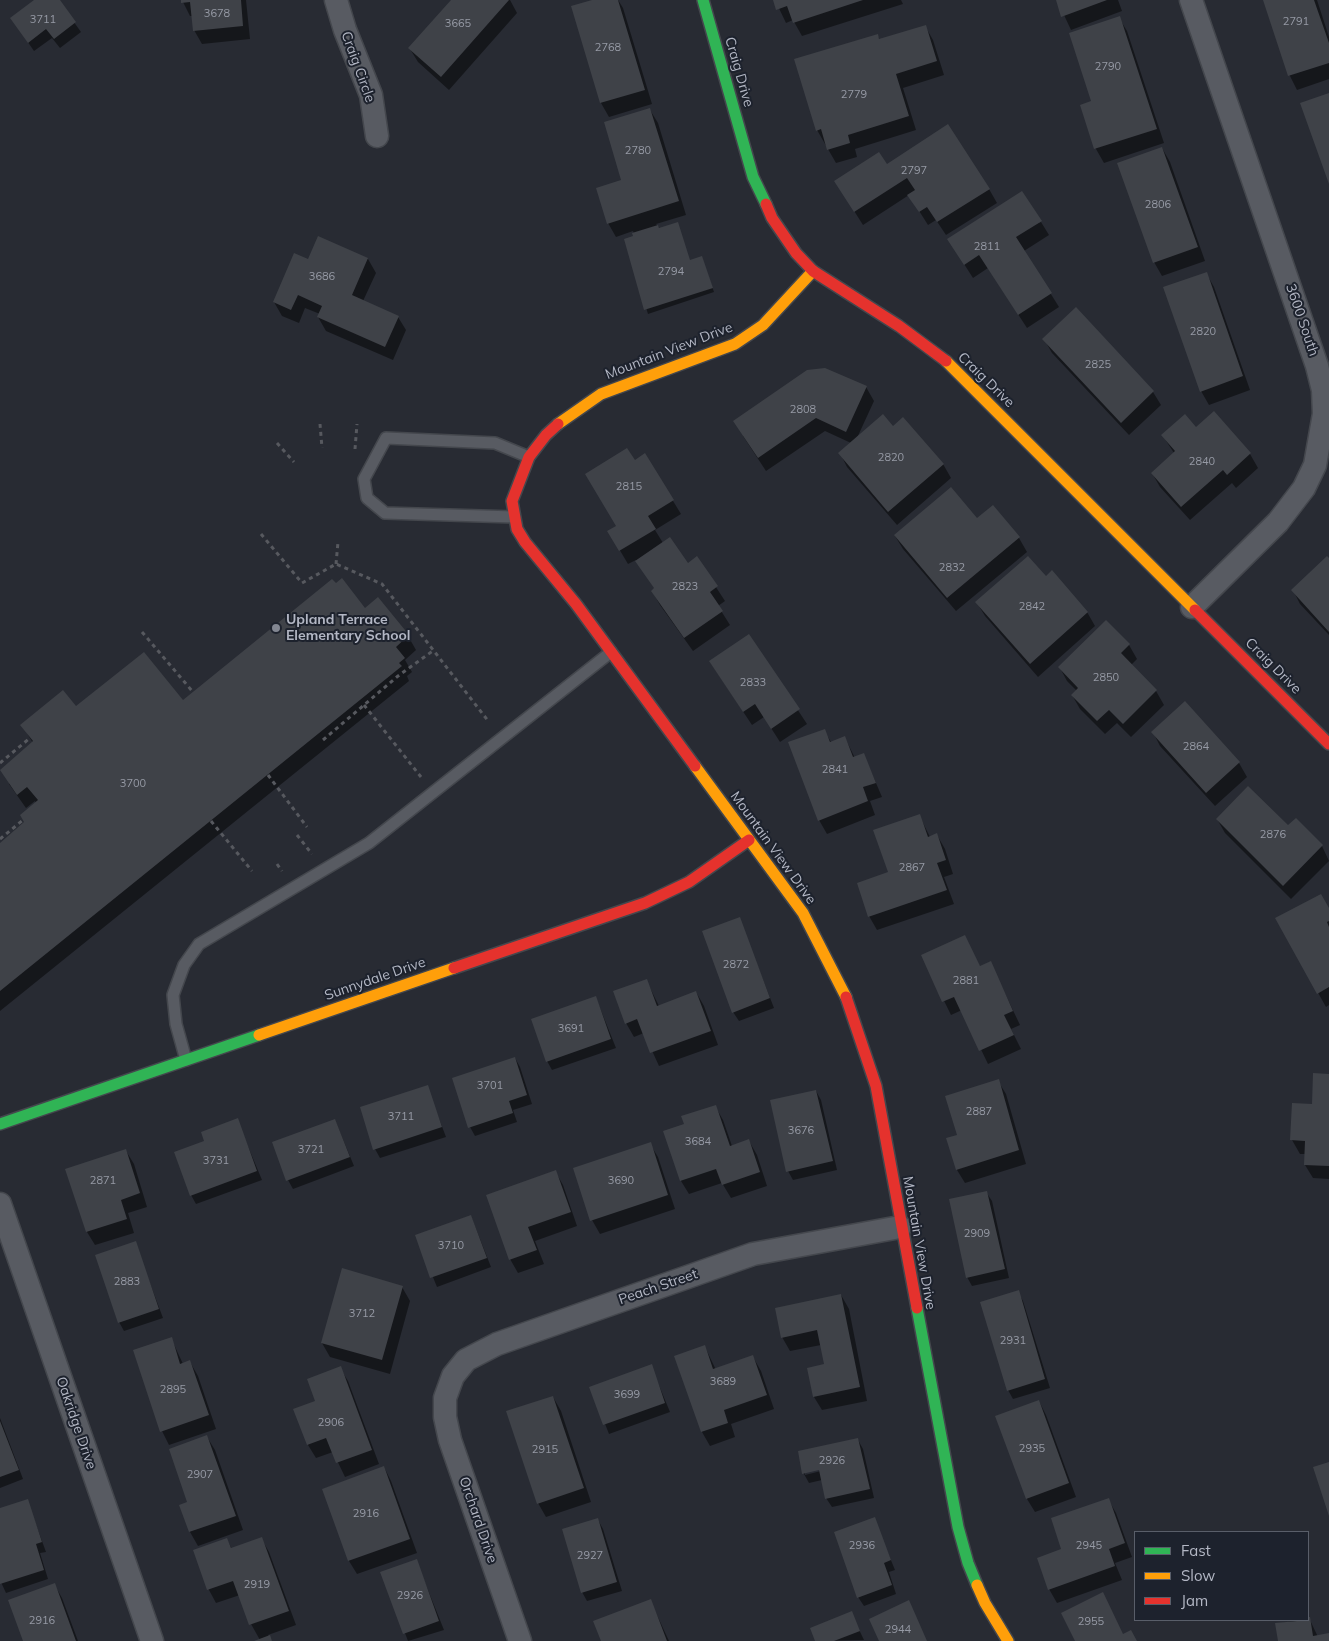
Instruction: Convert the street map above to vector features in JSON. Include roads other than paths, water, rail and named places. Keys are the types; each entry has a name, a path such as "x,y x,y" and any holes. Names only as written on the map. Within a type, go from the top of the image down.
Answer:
{"street":[{"name":"Craig Circle","path":"336,0 345,30 371,95 377,136"},
{"name":"Craig Drive","path":"703,0 752,177 772,218 796,253 813,272 899,326 954,367 1329,744"},
{"name":"3600 South","path":"1191,0 1317,366 1323,390 1324,414 1315,465 1296,501 1278,522 1192,607"},
{"name":"Mountain View Drive","path":"813,272 764,325 735,344 601,394 568,416 546,435 529,457 512,501 514,517 518,530 525,542 576,604 803,913 846,997 876,1086 900,1227 958,1527 968,1563 985,1603 1008,1641"},
{"name":"Sunnydale Drive","path":"0,1124 645,902 689,882 749,840"},
{"name":"Oakridge Drive","path":"0,1204 152,1641"},
{"name":"Peach Street","path":"445,1398 453,1376 466,1360 497,1344 753,1254 900,1227"},
{"name":"Orchard Drive","path":"445,1398 445,1417 450,1440 520,1641"}],"lane":[{"path":"514,517 385,513 367,498 364,479 386,438 495,443 529,457"},
{"path":"186,1060 176,1024 173,994 184,965 199,944 369,843 611,652"}],"place":[{"name":"Upland Terrace Elementary School","path":"276,628"}]}
